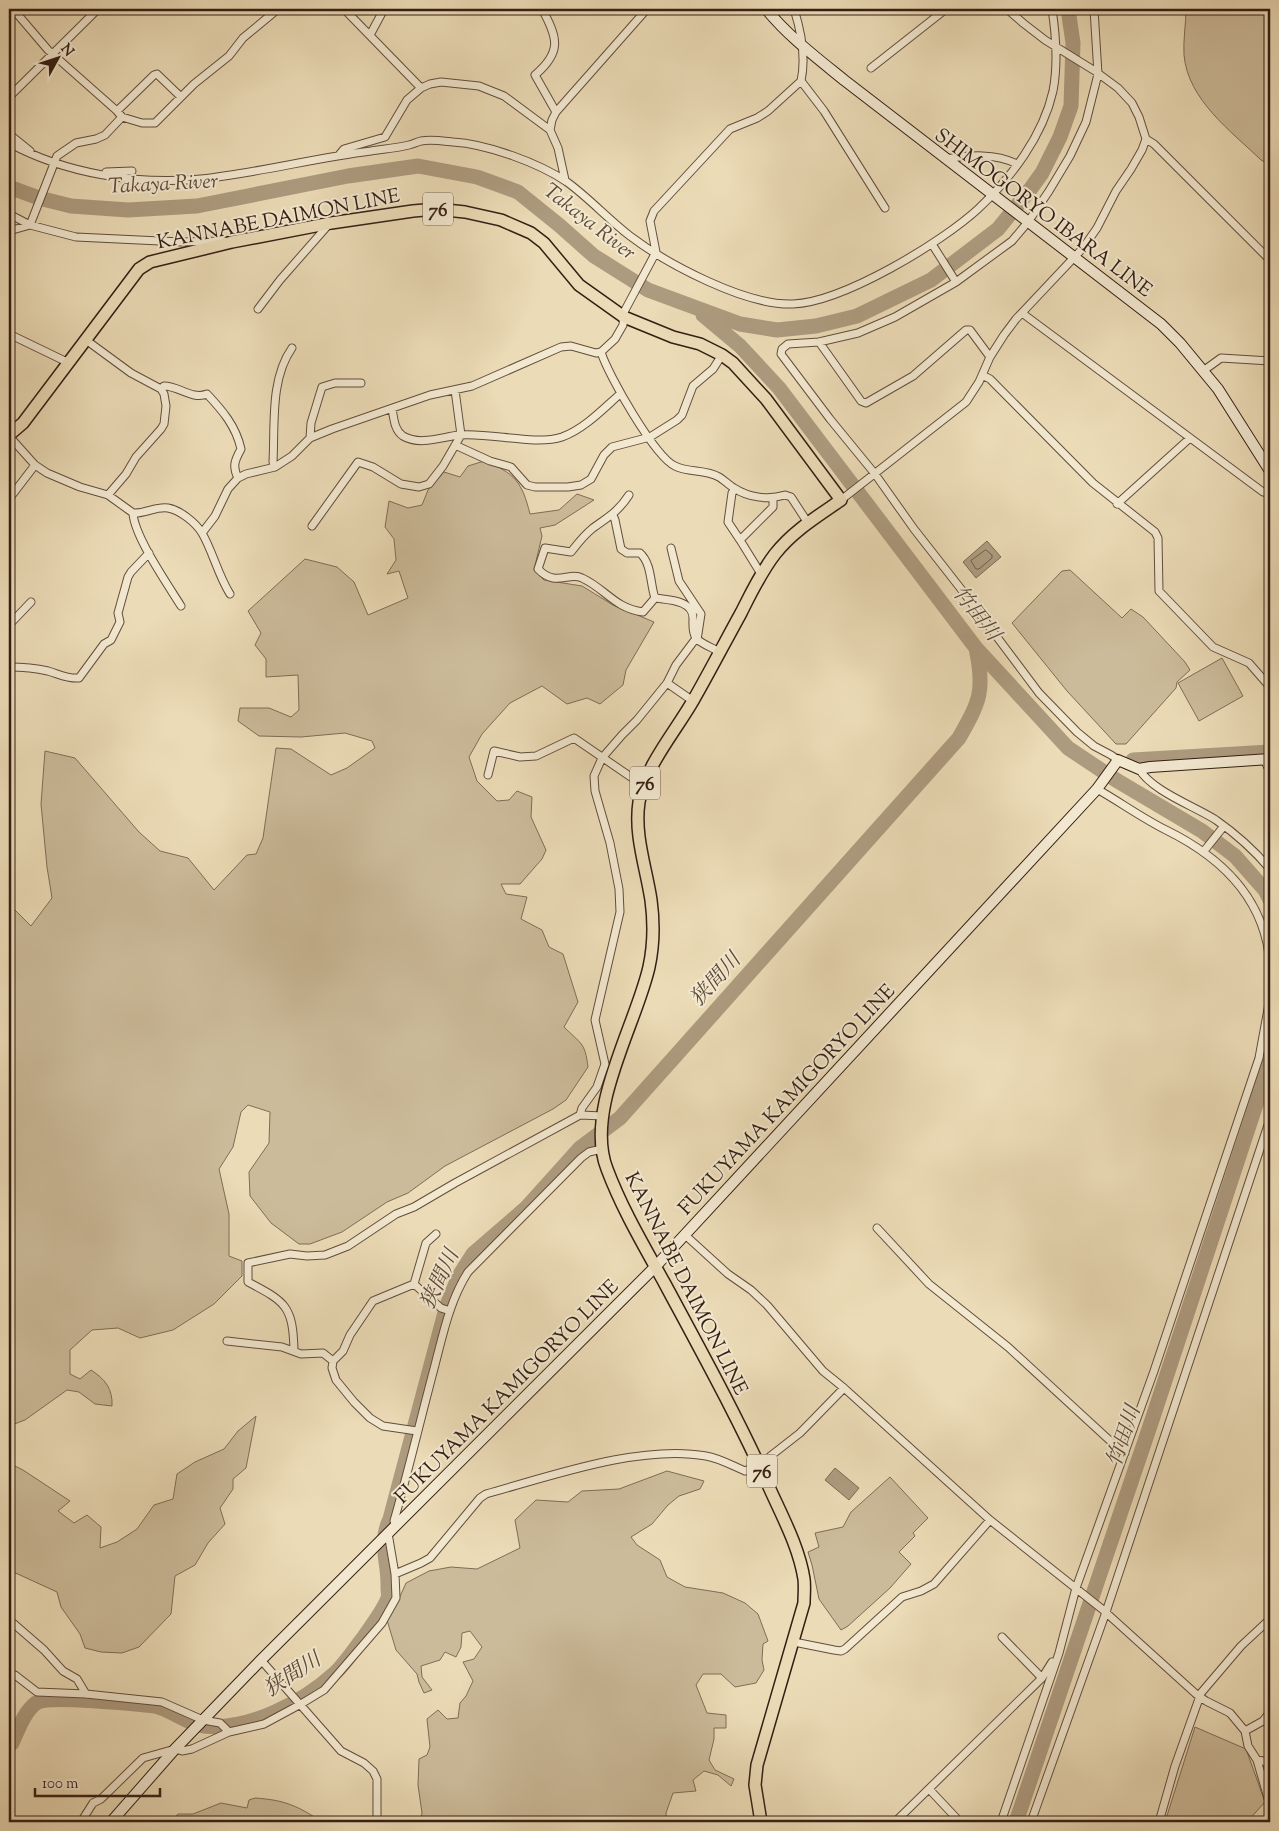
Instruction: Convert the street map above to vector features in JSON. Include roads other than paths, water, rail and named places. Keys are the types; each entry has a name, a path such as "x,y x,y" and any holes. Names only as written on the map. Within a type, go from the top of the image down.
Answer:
{"main road":[{"name":"SHIMOGORYO IBARA LINE","path":"766,9 780,26 802,46 945,159 1161,324 1203,370 1232,410 1270,471"},
{"name":"KANNABE DAIMON LINE","path":"9,436 23,423 139,269 150,262 232,242 330,223 436,209 465,212 500,220 531,233 544,243 579,285 624,315 658,332 700,344 722,355 745,374 843,499 787,540 761,574 693,701 652,768 644,786 638,819 640,843 651,898 652,946 648,970 614,1073 602,1119 602,1145 607,1168 626,1213 727,1400 759,1465 796,1548 805,1582 804,1603 794,1642 757,1765 755,1786 761,1822"},
{"path":"1116,762 1139,769 1267,759"},
{"name":"FUKUYAMA KAMIGORYO LINE","path":"111,1822 175,1749 261,1660 655,1267 1098,788 1116,762"}],"street":[{"path":"13,9 48,50 120,114 142,123 155,124 181,97 229,56 243,38 278,9"},
{"path":"9,97 98,9"},
{"path":"344,9 421,88"},
{"path":"370,35 384,9"},
{"path":"542,9 552,29 556,48 550,60 535,75 556,112"},
{"path":"550,130 556,112 647,9"},
{"path":"202,533 215,516 228,489 238,478 246,474 275,467 292,456 310,438 430,395 472,386 561,347 571,346 596,353 601,352 615,339 623,325 624,315 656,253 650,221 654,211 730,129 757,118 768,111 801,81 803,74 802,46 799,24 794,9"},
{"path":"871,68 946,9"},
{"path":"843,499 959,408 979,382 990,357 1004,335 1022,313 1075,258 1097,228 1116,191 1142,150 1146,139 1141,122 1132,103 1118,88 1023,23 1007,9"},
{"path":"9,143 33,155 74,168 120,177 169,180 202,178 409,145 422,141 476,144 523,160 565,180 632,238 685,269 727,289 759,300 790,304 801,303 843,291 933,246 995,196 1034,139 1048,107 1056,71 1057,47 1052,9"},
{"path":"1094,9 1097,72 1086,122 1066,163 1006,247 895,318 858,333 820,342 788,344 782,349 781,354 1039,693 1083,737 1094,746 1111,755 1116,762"},
{"path":"30,225 54,161 61,152 76,143 105,135 120,114 154,75 158,74 181,97"},
{"path":"801,81 824,111 885,208"},
{"path":"338,155 344,149 386,137 407,100 421,88 441,82 480,86 504,96 550,130 558,148 565,180"},
{"path":"9,134 33,155"},
{"path":"1146,139 1154,144 1270,260"},
{"path":"945,159 975,156 994,157 1017,164"},
{"path":"102,174 104,172 132,170"},
{"path":"9,214 30,225 76,237 145,242 221,240 232,242"},
{"path":"258,309 280,280 330,223"},
{"path":"9,231 30,225"},
{"path":"933,246 956,280"},
{"path":"1022,313 1263,492 1270,494"},
{"path":"820,342 861,401 866,403 913,376 966,330 970,330 990,357"},
{"path":"9,334 69,363"},
{"path":"86,340 131,373 161,389 166,406 164,424 161,429 136,457 126,474 108,494"},
{"path":"275,467 273,462 276,392 284,359 292,348"},
{"path":"601,352 620,394 662,456 674,466 688,470 709,472 742,492 773,499 786,495 791,497 808,523"},
{"path":"456,445 490,461 511,467 527,485 535,487 568,487 582,485 592,479 604,455 612,447 650,438 677,420 682,415 693,386 713,369 722,355"},
{"path":"1203,370 1217,360 1226,357 1270,361"},
{"path":"982,375 990,380 1093,484 1155,532 1158,538 1159,590 1213,647 1249,663 1270,687"},
{"path":"310,438 311,423 322,387 335,384 361,383"},
{"path":"161,389 164,386 172,386 192,395 201,396 207,394 223,412 238,438 241,449 234,460 234,470 238,478"},
{"path":"312,526 358,462 373,467 401,484 419,487 429,484 443,466 461,435 455,390"},
{"path":"392,408 398,430 403,436 414,440 461,435 551,439 570,434 601,412 620,394"},
{"path":"9,436 35,465 62,480 108,494 133,513 168,508 179,512 202,533 221,578 230,594"},
{"path":"1118,504 1190,438"},
{"path":"9,499 35,465"},
{"path":"735,489 732,493 728,522 761,574"},
{"path":"613,515 616,520 621,548 627,553 640,553 646,561 655,598 643,612 635,611 616,603 580,576 555,579 543,574 538,569 545,548 571,552 582,538 613,515 629,495"},
{"path":"740,540 773,507 773,499"},
{"path":"133,513 134,523 149,553 181,606"},
{"path":"580,1115 582,1108 597,1087 605,1064 594,1020 620,912 619,889 610,843 594,783 594,776 602,758 638,720 667,683 676,665 694,641 697,640 702,614 679,581 671,548"},
{"path":"9,667 32,668 65,677 79,678 104,644 111,640 120,622 118,613 128,578 131,572 149,553"},
{"path":"655,598 685,604 693,614 694,632 697,640 720,652"},
{"path":"9,625 31,602"},
{"path":"667,683 693,701"},
{"path":"488,775 494,751 520,757 536,756 574,738 644,786"},
{"path":"1267,759 1270,772"},
{"path":"1139,769 1143,776 1155,785 1223,827 1259,856 1270,869"},
{"path":"1098,788 1205,850 1225,869 1240,886 1264,930 1270,964"},
{"path":"1205,850 1223,827"},
{"path":"1001,1822 1259,1058 1270,998"},
{"path":"294,1351 294,1329 290,1316 275,1297 248,1282 248,1263 290,1254 307,1256 325,1255 348,1246 396,1214 414,1207 580,1115 602,1119"},
{"path":"1030,1822 1104,1610 1270,1119"},
{"path":"396,1525 394,1521 417,1431 450,1311 460,1284 468,1272 581,1158 602,1145"},
{"path":"877,1228 929,1284 1008,1347 1125,1453"},
{"path":"414,1284 426,1243 436,1234"},
{"path":"684,1234 728,1274 751,1290 767,1305 823,1371 990,1520 1104,1610 1200,1697 1230,1713 1245,1731 1248,1746 1257,1760 1270,1806"},
{"path":"414,1284 441,1308 450,1311"},
{"path":"414,1284 373,1300 350,1335 343,1351 333,1361 332,1368 336,1380 370,1418 383,1426 417,1431"},
{"path":"227,1341 282,1347 301,1354 322,1353 333,1361"},
{"path":"395,1574 430,1558 480,1498 486,1494 592,1466 648,1455 682,1454 708,1456 745,1471 759,1465 800,1433 844,1388"},
{"path":"794,1642 841,1651 846,1649 902,1597 921,1591 934,1584 990,1520"},
{"path":"81,1822 93,1803 100,1799 143,1758 175,1749 182,1751 192,1749 229,1732 264,1724 298,1701 324,1690 372,1632 382,1623 396,1598 395,1574 385,1537"},
{"path":"1159,1822 1175,1766 1204,1689 1241,1646 1270,1619"},
{"path":"9,1622 14,1624 44,1650 63,1671 76,1679 86,1694"},
{"path":"1002,1637 1042,1678"},
{"path":"895,1822 1042,1678 1058,1653"},
{"path":"261,1660 341,1751 364,1763 373,1771 377,1779 377,1822"},
{"path":"9,1673 15,1675 37,1692 86,1694 162,1702 200,1723 222,1724 229,1732"},
{"path":"1245,1731 1263,1721 1270,1712"},
{"path":"1257,1760 1263,1760 1270,1764"},
{"path":"929,1789 960,1822"}],"water":[{"path":"987,541 1001,557 976,578 963,562"},
{"path":"835,1468 859,1488 849,1500 825,1480"}],"waterway":[{"name":"Takaya River","path":"9,187 39,198 71,206 128,210 197,206 348,176 418,166 477,177 518,192 594,256 648,290 740,324 777,330 816,326 857,316 931,280 998,229 1029,191 1042,173 1060,137 1071,106 1073,43 1068,9"},
{"name":"竹田川","path":"703,315 740,346 779,388 976,648 1068,748 1116,780 1202,831 1235,856 1265,890 1270,900"},
{"name":"狭間川","path":"9,1746 28,1711 36,1703 44,1701 93,1701 155,1706 198,1725 221,1726 239,1724 257,1719 291,1704 322,1684 343,1665 364,1637 388,1598 385,1537 447,1305 459,1276 473,1254 526,1208 580,1148 620,1118 959,738 972,714 979,695 980,675 976,648"},
{"path":"1133,760 1270,752"},
{"name":"竹田川","path":"1016,1822 1152,1420 1270,1062"}]}
